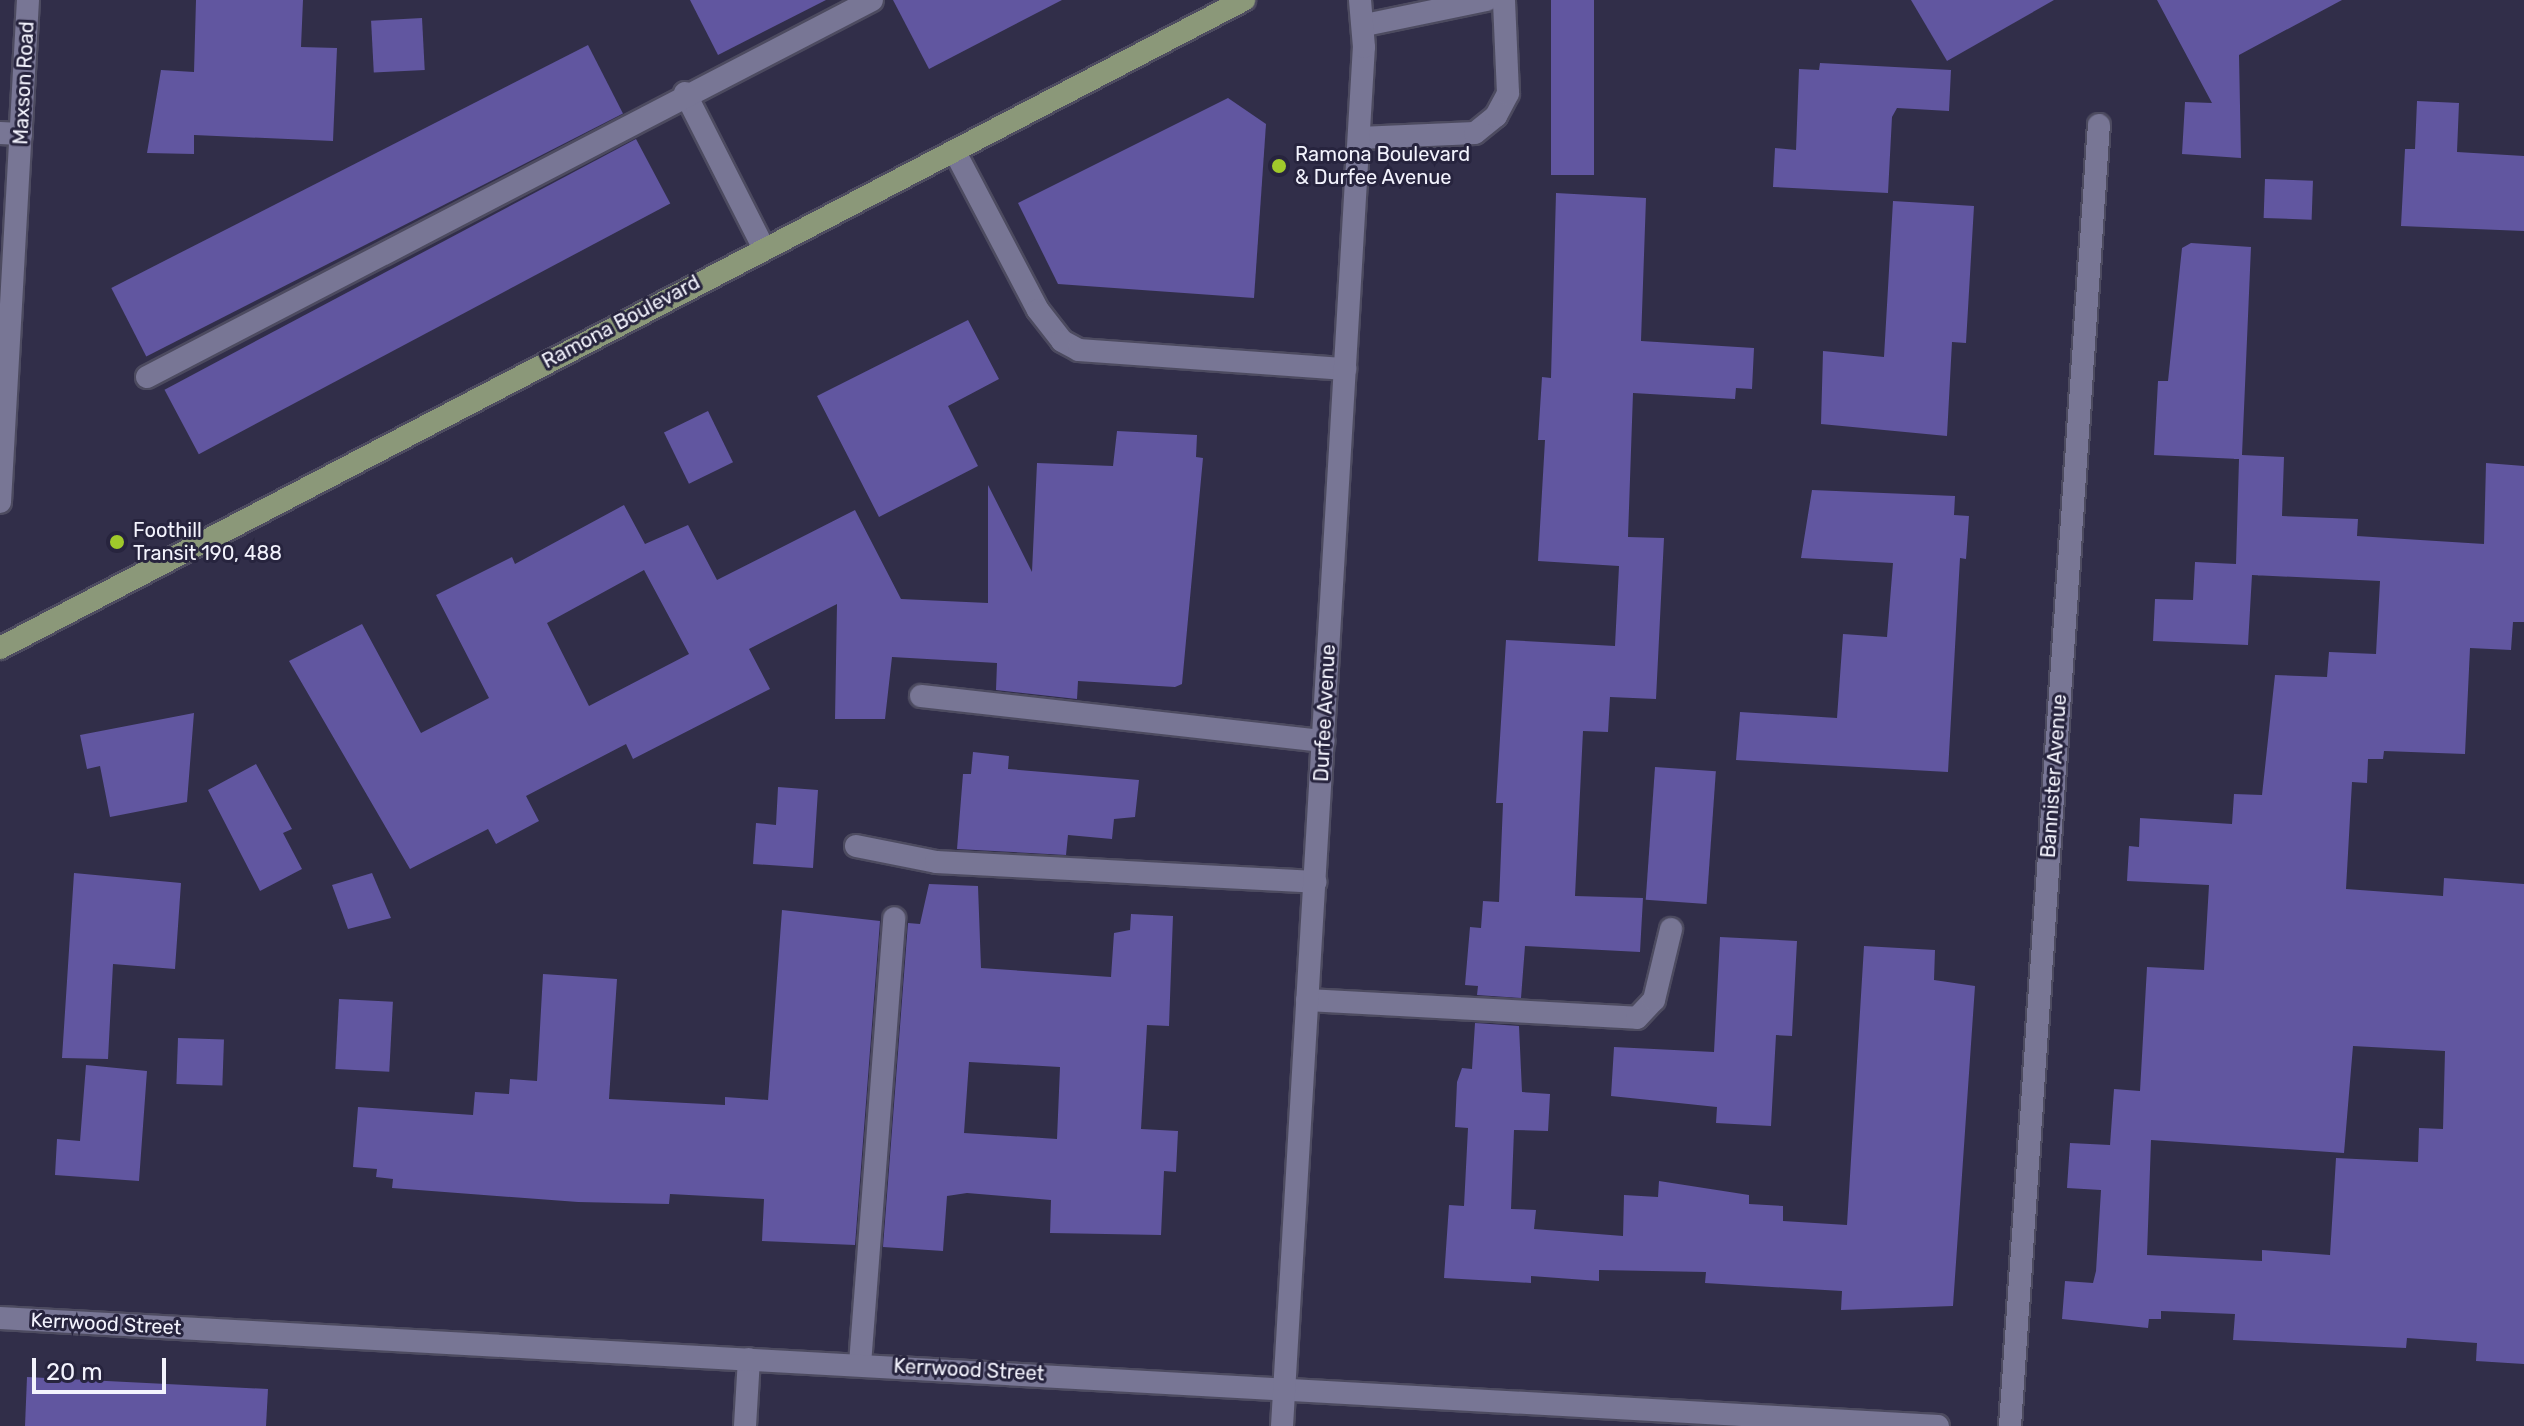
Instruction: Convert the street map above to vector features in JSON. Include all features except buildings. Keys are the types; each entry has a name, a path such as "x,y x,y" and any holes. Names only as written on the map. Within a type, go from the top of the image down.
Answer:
{"main road":[{"name":"Ramona Boulevard","path":"0,648 763,247 955,152 1244,0"}],"street":[{"name":"Maxson Road","path":"0,502 10,134 28,0"},
{"path":"147,377 685,93 872,0"},
{"name":"Durfee Avenue","path":"1282,1426 1359,138 1365,25 1360,0"},
{"path":"1365,25 1486,0"},
{"path":"1359,138 1475,133 1496,116 1508,93 1504,0"},
{"path":"685,93 763,247"},
{"name":"Bannister Avenue","path":"2010,1426 2099,125"},
{"path":"955,152 1038,310 1062,341 1079,350 1345,369"},
{"path":"921,696 1323,741"},
{"path":"856,846 936,862 1315,882"},
{"path":"860,1364 894,918"},
{"path":"1307,1000 1637,1018 1654,1000 1671,929"},
{"name":"Kerrwood Street","path":"0,1318 1285,1387 1852,1424 1938,1426"},
{"path":"745,1426 749,1359"}],"place":[{"name":"Ramona Boulevard & Durfee Avenue","path":"1279,166"},
{"name":"Foothill Transit 190, 488","path":"117,542"}]}
